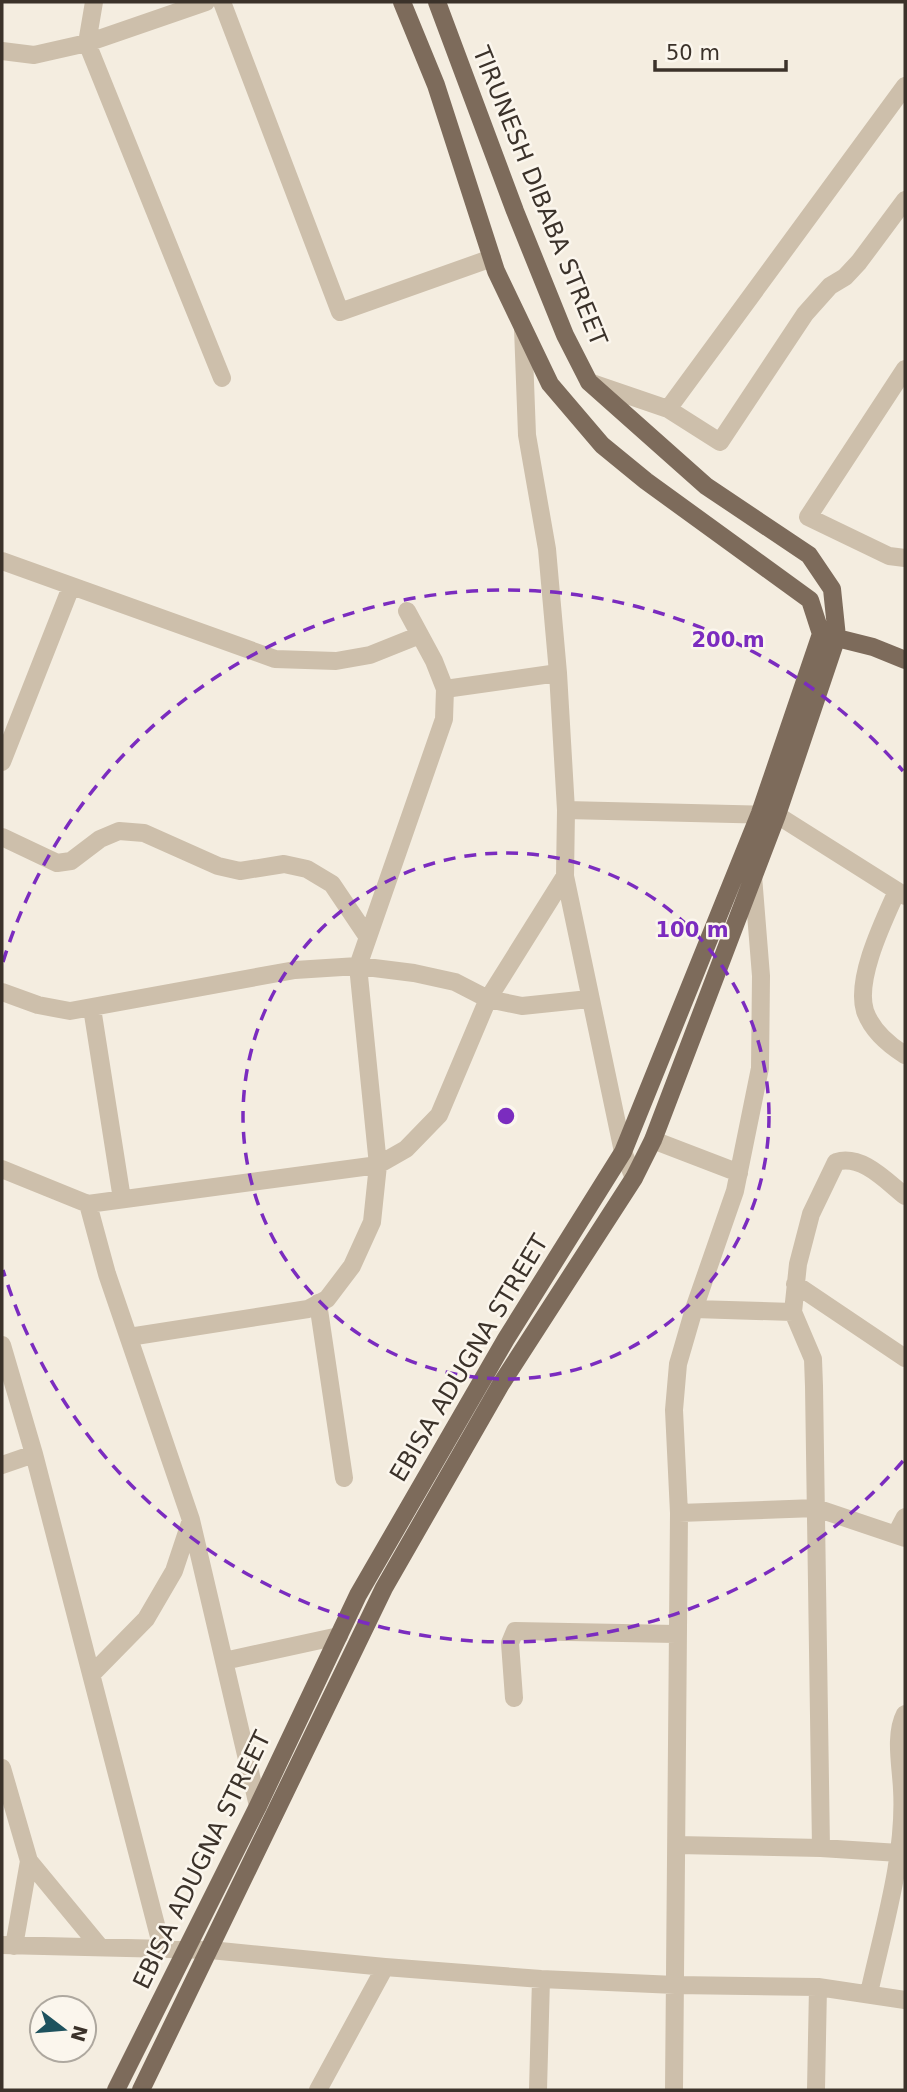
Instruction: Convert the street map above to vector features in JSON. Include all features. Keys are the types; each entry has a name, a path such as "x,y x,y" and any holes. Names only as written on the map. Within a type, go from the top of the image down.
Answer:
{"main road":[{"path":"402,2 436,85 492,258 550,384 602,445 657,489 810,600 829,636 905,660"},
{"name":"TIRUNESH DIBABA STREET","path":"437,2 525,236 565,335 589,382 706,486 809,555 832,589 824,671"},
{"name":"EBISA ADUGNA STREET","path":"141,2090 384,1588 501,1384 634,1178 653,1140 753,876 768,814 829,636"},
{"name":"EBISA ADUGNA STREET","path":"116,2090 358,1595 441,1448 623,1152 768,814 824,671"}],"street":[{"path":"94,2 87,43 222,378"},
{"path":"2,51 34,55 87,43 206,2"},
{"path":"222,2 340,312 492,258"},
{"path":"668,409 905,86"},
{"path":"589,382 668,409 720,442 805,314 830,286 845,277 859,262 905,200"},
{"path":"523,328 527,435 547,549 558,673 566,810 565,876 623,1152 634,1178"},
{"path":"904,373 808,517 889,556 905,558"},
{"path":"2,561 275,659 336,661 370,655 420,635"},
{"path":"2,762 71,587"},
{"path":"129,1337 308,1309 327,1299 352,1266 372,1222 379,1165 358,966 444,719 445,689 407,611"},
{"path":"445,689 558,673"},
{"path":"566,810 768,814 901,893 873,944 863,992 865,1012 885,1042 905,1055"},
{"path":"2,837 57,863 71,861 100,839 119,831 144,833 218,866 240,870 284,864 307,869 332,884 367,936"},
{"path":"2,1169 88,1204 379,1165 406,1149 439,1115 488,999 565,876"},
{"path":"674,2090 679,1513 674,1410 678,1364 735,1191 760,1068 761,975 753,876"},
{"path":"2,992 38,1005 70,1011 295,970 358,966 455,982 488,999 522,1006 589,999"},
{"path":"92,1008 122,1199"},
{"path":"653,1140 738,1173"},
{"path":"821,1848 813,1359 793,1312 797,1264 811,1214 836,1162 855,1160 873,1170 905,1196"},
{"path":"88,1204 107,1274 191,1520 257,1806"},
{"path":"796,1284 905,1358"},
{"path":"318,1303 344,1478"},
{"path":"694,1309 793,1312"},
{"path":"2,1345 34,1454 162,1948"},
{"path":"2,1465 34,1454"},
{"path":"679,1513 816,1508 900,1536 905,1517"},
{"path":"92,1674 146,1619 174,1571 191,1520"},
{"path":"514,1698 510,1643 515,1631 676,1634"},
{"path":"224,1661 339,1636"},
{"path":"869,1993 899,1853 903,1797 903,1744 900,1729 905,1714"},
{"path":"2,1769 29,1861 100,1947"},
{"path":"677,1845 821,1848 899,1853"},
{"path":"29,1861 8,1945 210,1950 541,1979 675,1985 818,1987 905,2000"},
{"path":"317,2090 385,1967"},
{"path":"538,2090 541,1979"},
{"path":"816,2090 818,1987"}]}
